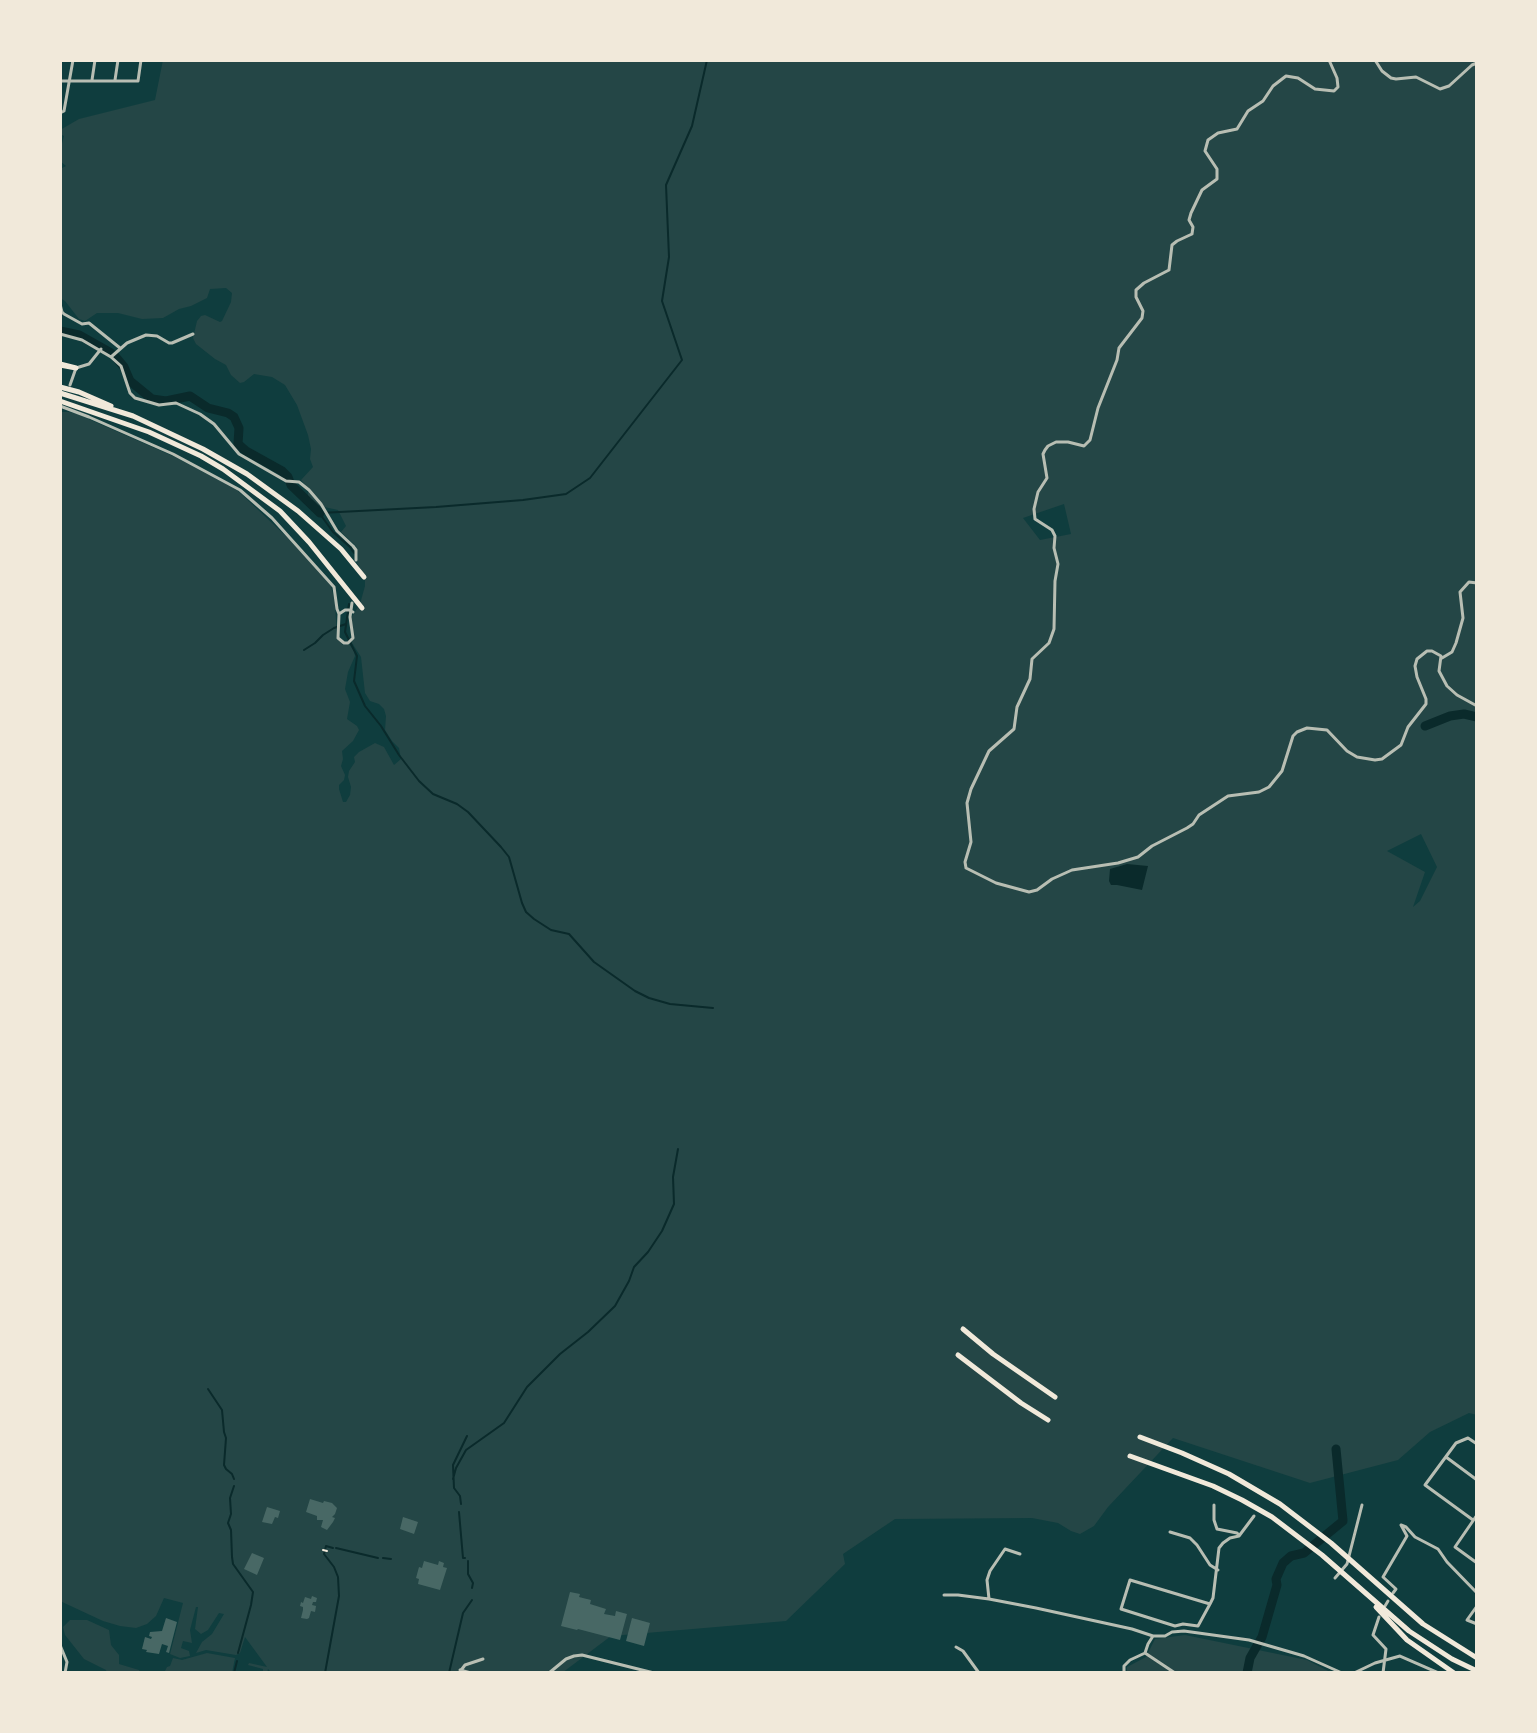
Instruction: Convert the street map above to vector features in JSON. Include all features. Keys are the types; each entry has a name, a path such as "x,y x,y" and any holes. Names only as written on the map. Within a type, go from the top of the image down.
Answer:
{"highway":[{"path":"60,365 76,368"},
{"path":"60,387 133,416 247,474 298,511 341,549 364,577"},
{"path":"60,393 133,416"},
{"path":"61,407 149,432 223,469 280,511 362,608"},
{"path":"963,1329 1003,1362 1055,1397"},
{"path":"958,1355 1048,1420"},
{"path":"1140,1437 1182,1453 1256,1489 1298,1516 1423,1624 1477,1658"},
{"path":"1130,1456 1213,1486 1272,1517 1418,1637 1477,1671"},
{"path":"1365,1594 1407,1640 1454,1673"}],"street":[{"path":"60,113 64,111 73,60"},
{"path":"92,82 95,60"},
{"path":"115,81 118,60"},
{"path":"60,81 138,81 141,60"},
{"path":"1329,60 1337,78 1336,90 1323,91 1298,78 1286,76 1273,86 1263,101 1248,111 1237,129 1218,133 1208,140 1205,151 1218,176 1202,190 1191,213 1192,234 1172,245 1169,270 1136,290 1143,311 1142,318 1119,348 1090,440 1084,446 1056,442 1048,446 1043,454 1047,478 1038,492 1034,509 1035,519 1052,530 1055,536 1058,567 1054,629 1049,643 1032,659 1030,679 1017,707 1014,729 989,751 971,789 967,803 971,842 966,868 996,883 1029,892 1072,870 1138,857 1187,828 1199,815 1228,796 1259,792 1269,787 1282,771 1293,736 1307,728 1327,730 1353,755 1382,759 1401,745 1408,727 1426,702 1415,671 1417,659 1430,651 1442,658"},
{"path":"1375,60 1387,76 1396,79 1416,77 1440,89 1449,86 1477,63"},
{"path":"60,304 64,314 82,324 89,323 120,348"},
{"path":"60,334 101,349 111,357 121,366 130,393 135,398 159,405 176,403 200,414 214,424 239,454 286,481 299,482 309,490 337,531 356,550 356,560"},
{"path":"111,357 133,339 146,335 172,343 193,334"},
{"path":"70,385 76,368 89,364 101,349"},
{"path":"61,407 173,454 240,490 264,510 334,587 339,614 338,638 341,642 348,643 353,638 350,624 352,603"},
{"path":"1477,583 1469,582 1460,592 1463,618 1452,652 1442,658 1439,671 1443,683 1477,706"},
{"path":"339,614 345,610 353,612"},
{"path":"1473,1520 1425,1485 1456,1443 1468,1438 1477,1444"},
{"path":"1446,1457 1477,1480"},
{"path":"1214,1505 1217,1529 1239,1536"},
{"path":"1335,1578 1347,1564 1362,1505"},
{"path":"1477,1515 1455,1547 1477,1563"},
{"path":"1210,1604 1130,1580 1121,1609 1172,1625 1198,1626 1210,1604 1213,1598 1219,1548 1230,1538 1239,1536 1254,1516"},
{"path":"1393,1593 1396,1589 1383,1577 1407,1536 1401,1525 1415,1537 1438,1549 1477,1593"},
{"path":"1170,1532 1190,1538 1210,1565 1218,1570"},
{"path":"989,1599 987,1580 1005,1549 1020,1554"},
{"path":"944,1595 989,1599 1153,1636 1184,1631 1249,1640 1304,1656 1342,1673"},
{"path":"1385,1606 1388,1601"},
{"path":"1477,1606 1467,1620 1477,1624"},
{"path":"1379,1617 1373,1635 1386,1649 1383,1673"},
{"path":"1172,1625 1172,1632"},
{"path":"1124,1673 1124,1666 1145,1653 1153,1636"},
{"path":"60,1645 67,1662 65,1673"},
{"path":"956,1647 963,1651 979,1673"},
{"path":"1145,1653 1175,1673"},
{"path":"549,1673 566,1659 582,1655 654,1673"},
{"path":"1354,1673 1400,1656 1439,1673"},
{"path":"460,1672 474,1661 483,1659"},
{"path":"460,1672 471,1673"}],"shaded area":[{"path":"163,60 1477,60 1477,1415 1469,1413 1430,1432 1398,1460 1310,1483 1173,1438 1094,1526 1080,1534 1058,1523 1032,1518 895,1519 843,1554 845,1564 786,1621 611,1636 562,1673 272,1673 268,1669 267,1673 263,1673 263,1669 248,1665 267,1667 245,1637 240,1653 236,1655 206,1650 196,1653 224,1614 219,1613 208,1630 201,1634 195,1629 196,1607 190,1630 192,1643 183,1641 181,1648 189,1651 190,1656 180,1658 170,1654 183,1603 164,1598 156,1616 136,1628 103,1621 60,1601 60,412 77,414 175,457 237,490 289,539 331,586 337,638 343,645 349,644 354,651 345,689 350,702 347,719 359,730 342,751 341,766 345,775 339,789 343,802 350,795 349,771 359,752 375,743 384,747 394,765 401,759 399,748 385,730 384,709 370,701 365,693 361,657 352,643 351,618 360,604 365,586 365,576 357,563 356,546 341,532 346,526 338,510 315,505 308,500 308,488 301,480 313,467 308,435 297,405 285,385 272,377 254,374 240,383 226,365 196,344 193,338 201,316 222,321 232,293 226,288 210,289 207,298 163,318 142,319 118,313 97,313 85,321 79,319 60,298 60,169 66,166 60,161 64,136 60,130 79,119 155,100","holes":["1064,504 1071,534 1040,540 1023,518","1421,834 1437,867 1420,901 1413,907 1425,872 1387,851"]},
{"path":"1127,864 1148,866 1142,890 1111,885 1110,869"},
{"path":"70,1620 87,1620 109,1630 111,1645 119,1655 119,1664 140,1672 107,1673 84,1659 65,1635 63,1627"},
{"path":"1185,1635 1307,1660 1332,1673 1127,1673 1127,1667 1146,1657 1155,1639"},
{"path":"207,1653 235,1658 232,1673 164,1673 173,1658 182,1660"}],"building":[{"path":"310,1499 332,1503 337,1508 327,1530 321,1527 323,1520 317,1520 317,1516 306,1512"},
{"path":"267,1507 280,1511 272,1524 262,1522"},
{"path":"403,1517 418,1522 414,1534 400,1529"},
{"path":"252,1553 264,1558 257,1575 244,1569"},
{"path":"424,1561 438,1565 439,1561 447,1568 440,1590 418,1584 419,1579 416,1578"},
{"path":"570,1592 580,1594 579,1597 591,1600 590,1604 606,1609 604,1614 615,1616 616,1611 627,1614 620,1640 561,1626"},
{"path":"312,1596 317,1598 312,1605 316,1606 315,1612 311,1611 307,1619 301,1618 301,1602 305,1597 311,1599"},
{"path":"166,1618 177,1622 169,1653 166,1652 168,1646 162,1644 159,1654 146,1652 142,1649 145,1637 151,1639 150,1632 162,1631"},
{"path":"632,1618 650,1623 644,1646 626,1641"}],"waterway":[{"path":"320,513 523,500 566,494 590,478 682,360 662,301 669,257 666,185 692,126 707,60"},
{"path":"60,331 79,335 111,353"},
{"path":"114,355 130,381 152,399 166,401 190,396 208,408 234,417 239,428 238,444 282,471 291,485 320,513"},
{"path":"320,514 354,553"},
{"path":"349,604 345,632 357,656 354,681 365,706 419,781 433,794 468,812 509,857 526,912 551,930 569,934 594,962 635,991 670,1004 713,1008"},
{"path":"304,650 334,628 346,624"},
{"path":"1425,726 1450,716 1464,714 1477,717"},
{"path":"453,1479 466,1450 504,1423 527,1387 615,1306 634,1267 662,1231 674,1204 673,1177 678,1149"},
{"path":"208,1389 222,1410 226,1438 224,1465 234,1479"},
{"path":"461,1504 454,1488 453,1465 467,1436"},
{"path":"1247,1673 1250,1658 1262,1637 1283,1563 1291,1556 1304,1553 1343,1521 1336,1449"},
{"path":"234,1486 228,1523 233,1564 253,1592 238,1653"},
{"path":"459,1512 465,1558"},
{"path":"325,1673 339,1596 338,1577 324,1554 326,1546 333,1548"},
{"path":"336,1548 378,1558"},
{"path":"383,1558 391,1559"},
{"path":"468,1561 472,1588"},
{"path":"449,1673 463,1613 472,1600"},
{"path":"234,1673 237,1661"}]}
